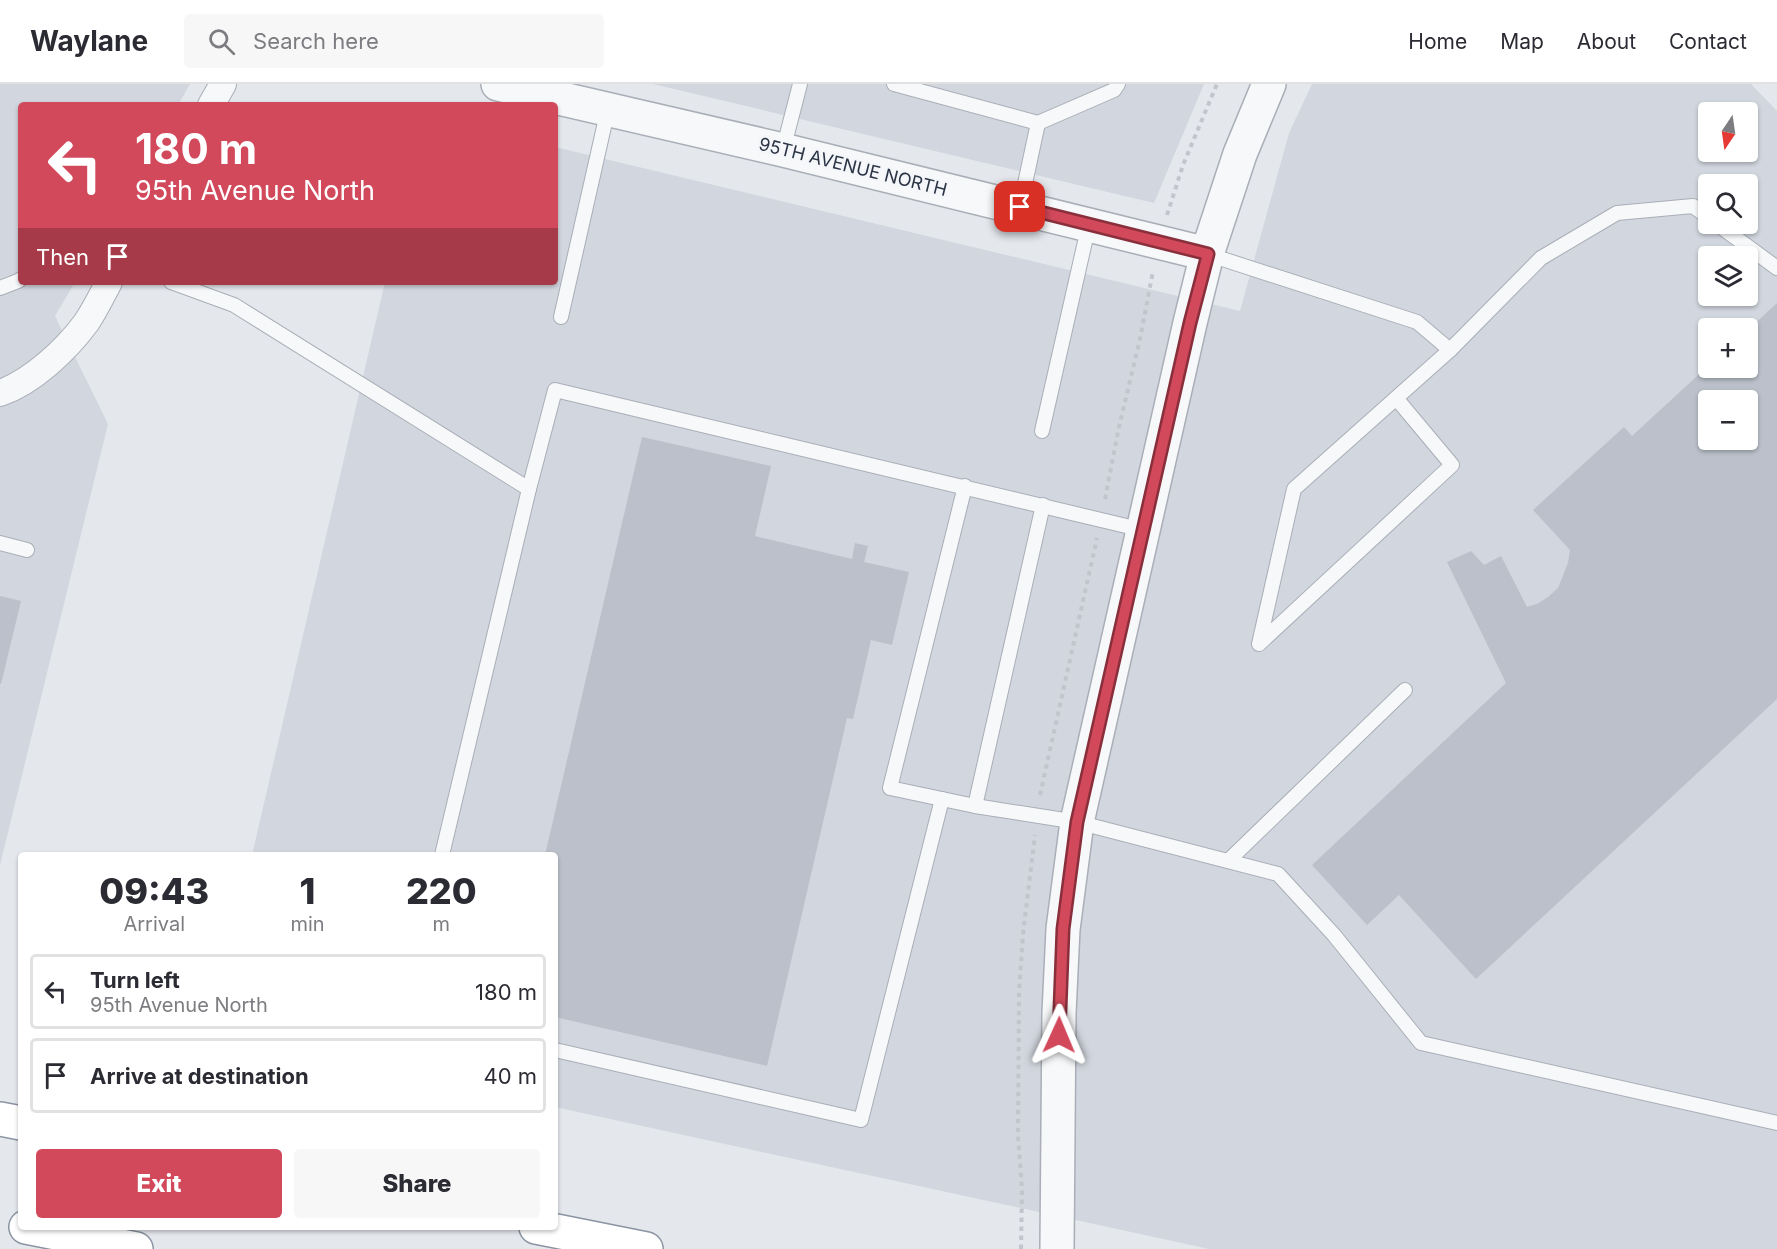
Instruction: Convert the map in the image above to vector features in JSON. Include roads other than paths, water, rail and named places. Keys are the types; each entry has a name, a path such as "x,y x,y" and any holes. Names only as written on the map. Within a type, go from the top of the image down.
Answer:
{"highway":[{"path":"0,1119 18,1122"},
{"path":"0,1222 18,1225"},
{"path":"41,1230 136,1249"},
{"path":"551,1230 646,1249"}],"street":[{"path":"213,102 223,84"},
{"name":"95TH AVENUE NORTH","path":"498,84 783,150 1208,254"},
{"path":"1057,1244 1059,1013 1063,929 1077,822 1187,334 1208,254 1240,154 1269,84"},
{"path":"0,393 13,388 53,360 86,323 107,285"}],"lane":[{"path":"783,150 800,84"},
{"path":"894,84 1038,123 1114,90 1118,84"},
{"path":"561,316 608,109"},
{"path":"1020,207 1038,123"},
{"path":"1396,398 1452,465 1259,644 1294,489 1396,398 1450,350 1541,258 1617,213 1693,206 1698,210"},
{"path":"1042,430 1089,224"},
{"path":"1731,234 1777,268"},
{"path":"1208,254 1416,322 1450,350"},
{"path":"0,288 18,281"},
{"path":"179,285 234,305 529,489"},
{"path":"443,852 529,489 555,390 1143,530"},
{"path":"965,486 890,788 975,806 1077,822 1278,874 1334,935 1421,1043 1777,1123"},
{"path":"975,806 1042,505"},
{"path":"0,543 27,550"},
{"path":"1228,861 1405,690"},
{"path":"558,1051 861,1120 942,799"}]}
